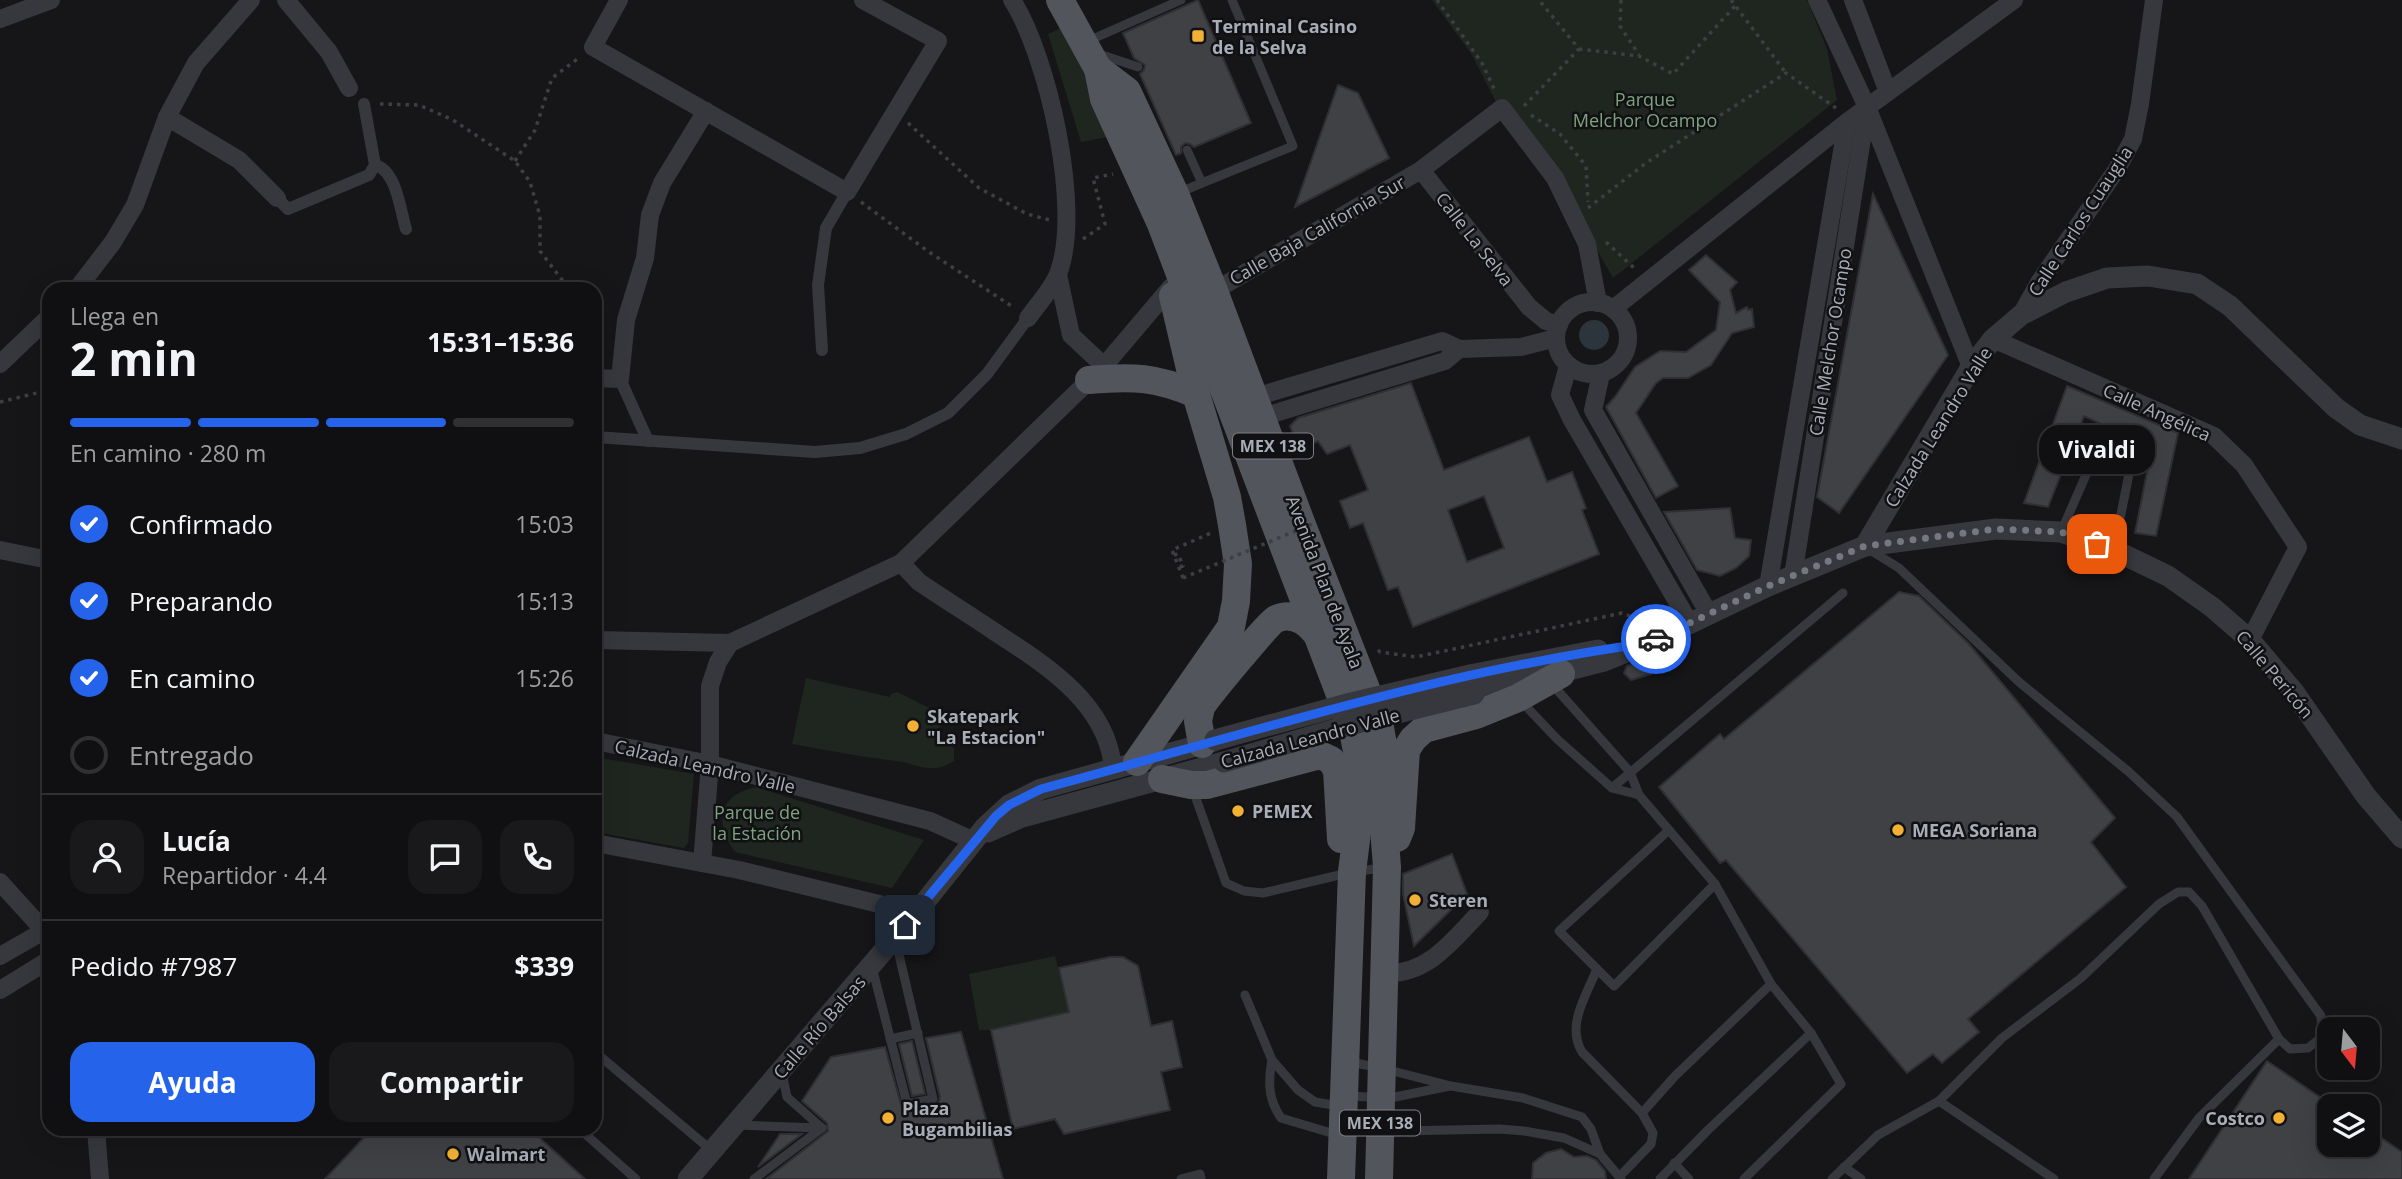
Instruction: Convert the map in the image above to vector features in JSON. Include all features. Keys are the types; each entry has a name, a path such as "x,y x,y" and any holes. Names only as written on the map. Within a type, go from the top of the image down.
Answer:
{"main road":[{"name":"Avenida Plan de Ayala","path":"1060,0 1090,54 1104,99 1163,208 1214,290 1253,415 1278,533 1352,726 1357,751 1359,816 1352,872 1341,1179"},
{"name":"Avenida Plan de Ayala","path":"1163,208 1301,525 1380,722 1387,867 1379,1179"},
{"path":"1125,766 1231,627 1236,601 1238,564 1232,524 1226,494 1196,394 1171,287 1163,208"},
{"path":"1097,373 1160,380 1196,394"},
{"path":"1226,494 1253,415"},
{"path":"1226,494 1278,533"},
{"path":"1208,742 1198,721 1201,707 1273,621 1293,617 1302,620 1315,632"},
{"path":"1387,867 1401,828 1406,750 1413,739 1424,729 1476,715 1518,698 1555,678"},
{"path":"1162,779 1191,785 1207,785 1320,755 1331,760 1337,770 1340,836 1367,922 1370,954 1379,970 1385,973"}],"street":[{"path":"0,19 51,0"},
{"path":"82,282 113,242 135,205 167,117 196,63 251,0"},
{"path":"286,0 329,52 349,88"},
{"path":"619,0 593,47 847,192"},
{"path":"822,351 818,285 826,228 938,41 863,0"},
{"path":"602,438 816,452 860,448 906,434 948,412 987,374 1058,275 1066,226 1065,183 1048,90 1023,18 1012,0"},
{"path":"1817,0 1867,107 1971,367"},
{"path":"1853,0 1888,92"},
{"path":"1605,306 1648,280 1867,107 2014,0"},
{"name":"Calle Carlos Cuauglia","path":"2021,315 2040,281 2117,169 2133,139 2154,0"},
{"path":"167,117 239,160 288,209 369,175 374,165 365,104"},
{"name":"Calle Melchor Ocampo","path":"1793,576 1867,107"},
{"path":"1502,108 1555,178 1587,244 1605,306"},
{"name":"Calle Baja California Sur","path":"1214,290 1420,170 1502,108"},
{"path":"648,441 620,379 626,320 645,258 650,215 662,183 706,111"},
{"name":"Calle Melchor Ocampo","path":"1768,586 1849,121"},
{"path":"374,165 381,167 390,177 406,229"},
{"name":"Calle La Selva","path":"1420,170 1529,307 1558,332"},
{"path":"1058,275 1071,335 1097,373"},
{"name":"Calzada Leandro Valle","path":"974,841 996,816 1025,796 1041,789 1351,703 1472,685 1555,678 1649,643 1768,586 1865,546 1971,367 1993,339 2021,315 2066,292 2107,278 2148,276 2197,284 2230,306 2336,408 2360,425 2402,439"},
{"path":"602,640 730,643 901,563 1097,373 1171,287"},
{"path":"1581,303 1605,306 1622,317 1629,340 1626,351 1621,362 1601,374 1578,372 1568,366 1558,351 1558,332 1563,316 1581,303"},
{"path":"1529,307 1571,309"},
{"path":"0,364 42,324"},
{"path":"1253,415 1445,361 1459,349 1521,347 1558,332"},
{"name":"Calle Angélica","path":"1993,339 2214,436 2244,464 2298,547 2250,640"},
{"path":"1568,366 1560,395 1572,420 1699,618"},
{"path":"1601,374 1593,410 1699,618"},
{"path":"602,378 620,379"},
{"name":"Calle Pericón","path":"1865,546 1996,529 2061,532 2114,550 2168,576 2212,607 2250,640 2294,692 2367,796 2402,838"},
{"path":"0,550 42,559"},
{"path":"901,563 919,582 1049,668 1081,698 1099,725 1112,758 1125,766"},
{"path":"702,863 710,764 710,686 718,662 730,643"},
{"name":"Calzada Leandro Valle","path":"974,841 996,827 1022,817 1224,762 1472,685 1597,650 1649,643"},
{"name":"Calzada Leandro Valle","path":"602,742 710,764 930,821 974,841"},
{"name":"Calle Río Balsas","path":"688,1179 895,938 974,841"},
{"path":"602,844 702,863 916,913"},
{"path":"0,882 42,927"},
{"path":"1385,973 1399,974 1437,957 1480,912"},
{"path":"0,956 42,935"},
{"path":"0,990 42,964"},
{"path":"97,1136 100,1179"}],"lane":[{"path":"1090,54 1181,0"},
{"path":"1163,208 1202,183 1293,146 1232,0"},
{"path":"1090,54 1138,67"},
{"path":"1187,150 1202,183"},
{"path":"2061,532 2093,459 2102,455 2123,458 2130,469 2114,550"},
{"path":"1832,1179 1878,1135 1939,1101 2002,1038 2081,978 2159,904 2178,892 2189,892 2202,906 2279,1039 2290,1049 2308,1048 2322,1037 2321,1016 2178,817 2129,772 2019,682 1899,568 1865,546"},
{"path":"1612,788 1843,593"},
{"path":"1555,678 1630,772 1639,795 1715,884 1771,984 1811,1033 1841,1084 1744,1179"},
{"path":"1518,698 1557,739 1612,788 1639,795"},
{"path":"1191,785 1226,883 1244,891 1263,893 1352,872 1387,867"},
{"path":"1669,830 1559,931 1614,986 1715,884"},
{"path":"871,965 907,1104 933,1098 895,938"},
{"path":"1345,1062 1451,1086 1523,1098 1582,1117 1591,1129 1600,1154 1620,1178 1651,1144 1653,1133 1642,1113 1582,1052 1576,1042 1574,1023 1597,969"},
{"path":"1642,1113 1675,1076 1771,984"},
{"path":"1245,995 1272,1060 1298,1090 1343,1117 1380,1132 1524,1130 1564,1138 1600,1154"},
{"path":"890,1039 918,1033"},
{"path":"1660,1179 1811,1033"},
{"path":"2154,1179 2199,1118 2279,1039"},
{"path":"602,1058 712,1151"},
{"path":"1272,1060 1268,1079 1272,1104 1280,1118 1343,1117 1381,1098 1451,1086"},
{"path":"781,1070 787,1097 822,1128"},
{"path":"1939,1101 2054,1179"},
{"path":"735,1125 822,1128"},
{"path":"754,1179 822,1128"},
{"path":"587,1136 636,1179"},
{"path":"1674,1163 1689,1179"},
{"path":"1844,1167 1861,1179"},
{"path":"1181,1179 1200,1174 1201,1179"}],"path":[{"path":"1437,0 1482,63 1502,108"},
{"path":"1539,0 1579,49 1639,55 1673,74 1735,6"},
{"path":"1621,0 1620,26 1639,55"},
{"path":"1731,0 1786,73 1849,121"},
{"path":"515,161 535,131 552,78 593,47"},
{"path":"1579,49 1521,108 1560,135 1586,166 1588,207 1592,217"},
{"path":"1588,207 1646,163 1786,73"},
{"path":"365,104 419,105 453,120 515,161 530,182 540,216 540,251 564,282"},
{"path":"896,112 979,188 1027,214 1066,226"},
{"path":"1063,253 1105,224 1093,178 1119,172"},
{"path":"847,192 929,252 1028,318"},
{"path":"1600,236 1648,280"},
{"path":"0,402 42,392"},
{"path":"1232,524 1172,550 1183,578 1312,524"},
{"path":"1416,657 1622,613 1670,632"}],"green space":[{"name":"Parque Melchor Ocampo","path":"1432,0 1807,0 1827,49 1837,100 1613,278 1584,227 1497,104 1472,55"},
{"path":"1061,28 1118,135 1081,142 1048,34"},
{"path":"806,678 890,697 897,692 948,717 933,735 954,748 954,761 942,767 928,768 792,744"},
{"name":"Parque de la Estación","path":"602,758 694,774 688,843 684,848 602,833"},
{"name":"Parque de la Estación","path":"756,787 924,840 892,888 735,852 724,830 723,811 734,796"},
{"path":"1055,956 1069,1012 991,1030 979,1030 969,974"}],"shaded area":[{"path":"1594,320 1600,321 1608,329 1608,341 1600,349 1594,350 1588,349 1580,341 1579,335 1580,329 1588,321"}],"building":[{"path":"1198,0 1251,123 1194,147 1185,143 1181,147 1181,153 1176,155 1140,74 1145,65 1134,58 1123,33"},
{"path":"1338,85 1358,93 1389,158 1295,207"},
{"path":"1873,194 1948,355 1839,513 1817,497"},
{"path":"1706,255 1737,282 1730,290 1736,313 1747,307 1748,310 1752,309 1754,327 1732,333 1711,365 1688,378 1663,378 1656,383 1636,413 1678,486 1656,498 1606,407 1635,367 1660,351 1686,352 1716,330 1720,302 1689,270"},
{"path":"1411,383 1444,470 1529,437 1547,482 1572,472 1586,508 1582,510 1599,554 1413,627 1398,587 1388,590 1363,523 1350,528 1340,501 1368,490 1350,445 1327,454 1318,441 1299,449 1290,426 1298,418","holes":["1484,496 1504,548 1467,562 1448,510"]},
{"path":"2067,386 2178,433 2156,536 2135,533 2152,447 2084,416 2048,507 2024,503"},
{"path":"1730,508 1735,538 1751,540 1749,556 1736,568 1720,576 1697,570 1664,512"},
{"name":"MEGA Soriana","path":"1899,592 1919,596 1969,644 2115,818 2091,842 2126,887 1968,1019 1979,1032 1942,1063 1933,1054 1907,1073 1726,860 1720,863 1659,787 1720,734 1724,739"},
{"path":"1636,662 1651,674 1631,680 1624,673 1627,666"},
{"path":"1452,854 1467,894 1414,946 1403,894 1403,874"},
{"path":"1110,957 1123,957 1138,966 1151,1026 1172,1021 1182,1067 1161,1072 1170,1110 1064,1134 1055,1119 1013,1129 991,1030 1069,1012 1059,968"},
{"name":"Plaza Bugambilias","path":"961,1032 1003,1179 766,1179 828,1131 827,1123 802,1101 831,1057 885,1047 902,1108 908,1111 934,1106 940,1097 926,1038"},
{"path":"912,1041 925,1094 912,1096 899,1044"},
{"name":"Costco","path":"2267,1061 2317,1095 2317,1157 2380,1157 2380,1137 2402,1152 2402,1179 2189,1179"},
{"path":"780,1134 802,1134 758,1167"},
{"name":"Walmart","path":"365,1136 538,1136 585,1179 325,1179"},
{"path":"1561,1149 1574,1157 1587,1156 1596,1160 1605,1171 1606,1179 1532,1179 1533,1163 1546,1153"}],"way so far":[{"path":"1656,639 1768,586 1865,546 1996,529 2061,532 2097,544"}],"place":[{"name":"Terminal Casino de la Selva","path":"1198,36"},
{"name":"Vivaldi","path":"2097,544"},
{"name":"Skatepark \"La Estacion\"","path":"913,726"},
{"name":"PEMEX","path":"1238,811"},
{"name":"MEGA Soriana","path":"1898,830"},
{"name":"Steren","path":"1415,900"},
{"name":"Plaza Bugambilias","path":"888,1118"},
{"name":"Costco","path":"2279,1118"},
{"name":"Walmart","path":"453,1154"}],"route":[{"path":"905,925 996,816 1009,805 1041,789 1281,721 1410,688 1597,650 1649,643 1656,639"}]}
